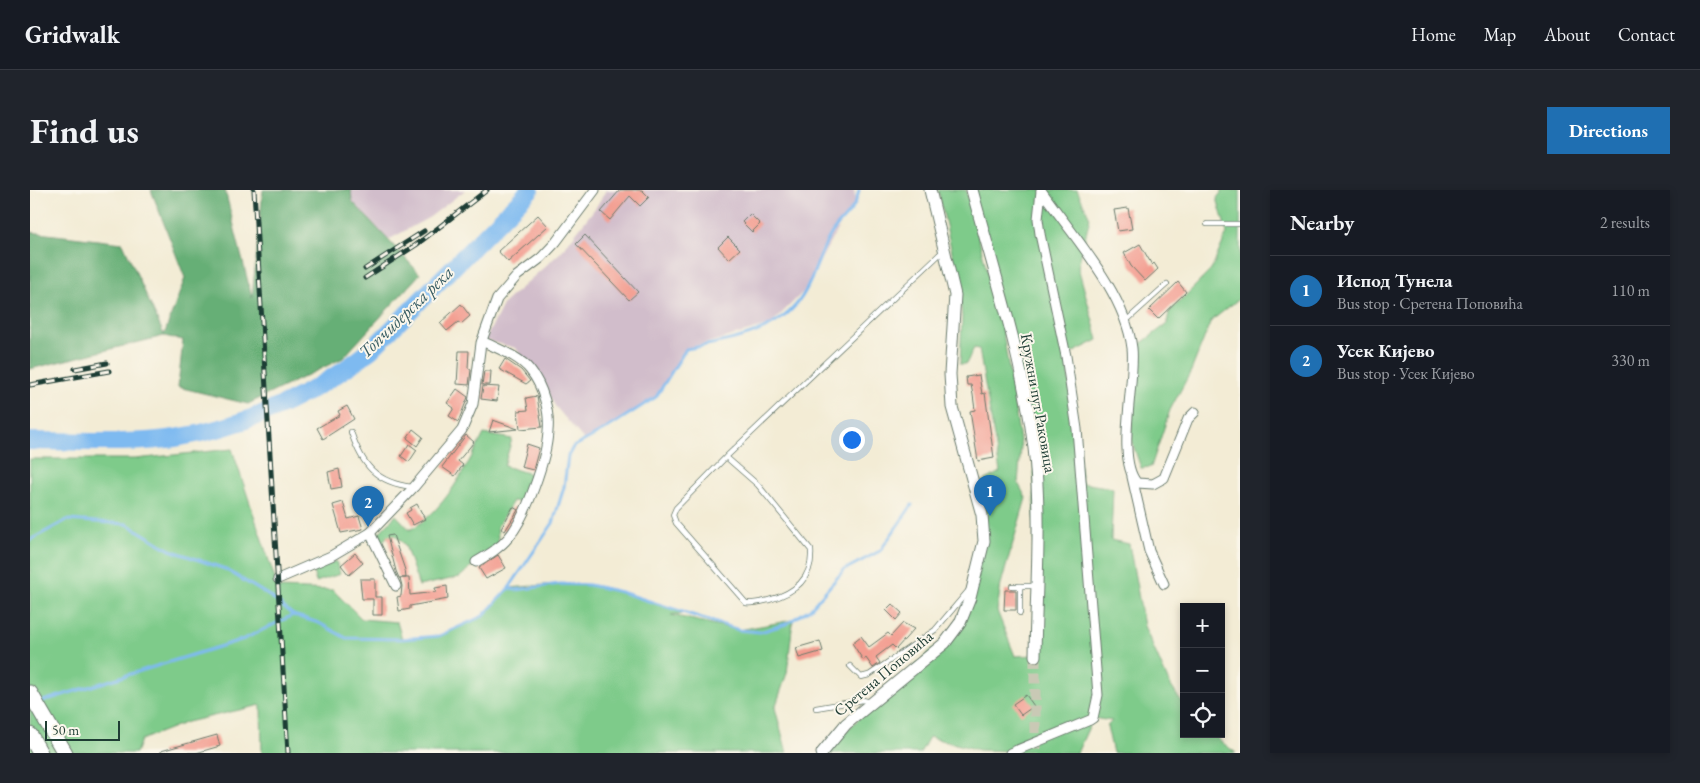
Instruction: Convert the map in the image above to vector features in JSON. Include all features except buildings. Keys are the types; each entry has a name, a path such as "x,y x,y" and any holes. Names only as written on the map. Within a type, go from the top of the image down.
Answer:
{"highway":[{"path":"30,693 65,753"},
{"path":"30,735 40,753"}],"street":[{"path":"278,579 331,556 370,533 414,487 462,430 473,404 476,371 482,342 497,299 505,288 541,258 556,242 595,190"},
{"name":"Сретена Поповића","path":"822,753 846,724 870,702 945,643 960,622 972,588 984,541 984,527 952,407 950,374 955,295 930,190"},
{"name":"Кружни пут Раковица","path":"972,190 1011,331 1034,448 1038,529 1035,656"},
{"path":"1041,190 1101,274 1126,321 1132,348 1126,439 1132,477 1149,551 1164,584"},
{"path":"1010,753 1090,720 1093,718 1098,695 1077,429 1066,356 1040,234 1038,218 1041,190"},
{"path":"476,562 499,548 509,537 523,515 545,449 548,431 544,401 536,378 529,368 520,360 482,342"},
{"path":"1132,477 1143,485 1159,482 1168,470 1188,419 1195,412"},
{"path":"370,533 396,586"}],"lane":[{"path":"1207,224 1240,224"},
{"path":"726,457 758,485 811,550 812,561 806,579 798,587 781,596 753,604 746,603 676,523 673,515 676,508 726,457 945,250"},
{"path":"1126,321 1167,284"},
{"path":"351,432 356,449 366,465 389,482 414,487"},
{"path":"1012,586 1037,586"},
{"path":"1020,586 1020,614"},
{"path":"850,666 861,677 869,675 935,630 958,606 964,594 972,588"},
{"path":"816,708 863,700 870,702"}],"shaded area":[{"path":"351,190 465,190 430,217 388,240 352,201"},
{"path":"606,190 854,190 856,205 839,226 803,292 770,325 686,349 656,397 585,441 555,406 545,386 529,368 516,348 485,340 504,303 561,252 596,207"}],"green space":[{"path":"151,190 225,190 252,298 263,190 351,190 352,201 420,274 343,358 248,404 178,387 183,340 164,336 30,369 30,232 123,243 164,335 185,278"},
{"path":"938,190 966,190 1003,332 1021,447 1018,483 1026,498 1001,584 997,611 1015,656 1035,655 1034,448 972,190 1077,190 1090,218 1078,267 1098,340 1066,356 1082,483 1113,488 1111,540 1129,544 1144,626 1169,683 1180,700 1180,738 1216,738 1236,753 1113,753 1107,726 1112,721 1093,718 1077,753 979,750 929,737 920,753 823,753 960,623 984,541 978,498 981,482 1000,472 979,349 974,348 966,364 960,364 962,317 959,283"},
{"path":"1223,190 1240,190 1240,298 1211,321 1191,371 1170,410 1151,467 1141,468 1131,439 1135,383 1135,348 1167,324 1169,312 1211,270 1227,233 1217,198"},
{"path":"484,434 512,439 504,466 534,475 525,502 513,501 497,527 499,548 476,562 460,577 419,586 405,545 395,535 386,537 380,548 375,537 396,515 410,530 434,511 453,488"},
{"path":"232,449 278,588 333,590 362,619 397,622 402,639 439,636 483,616 509,588 560,584 590,585 615,590 686,613 671,615 739,630 793,620 787,673 775,708 787,753 262,753 261,705 187,722 141,740 136,753 30,753 30,459 135,459"},
{"path":"336,561 340,574 316,582 312,569"}],"waterway":[{"name":"Топчидерска река","path":"30,441 121,442 175,438 228,426 279,407 303,395 371,350 530,190"},
{"path":"859,190 852,209 835,228 826,243 811,280 801,298 784,316 759,331 745,336 686,349 656,397 573,447 568,456 564,487 553,523 509,588 516,590 560,584 589,585 621,592 739,630 760,632 786,624 810,609 844,570 880,551 912,505"},
{"path":"30,540 67,520 127,524 170,550 225,569 271,597 293,615"},
{"path":"40,702 244,639 293,615 319,623 346,638 402,639 439,636 483,616 509,588"}],"tunnel":[{"path":"1035,656 1035,753"}],"railway":[{"path":"254,190 288,753"},
{"path":"365,278 416,245 487,190"},
{"path":"365,269 424,231"},
{"path":"75,369 107,363"},
{"path":"30,385 109,371"}],"place":[{"name":"Испод Тунела","path":"990,516"},
{"name":"Усек Кијево","path":"368,527"}]}
